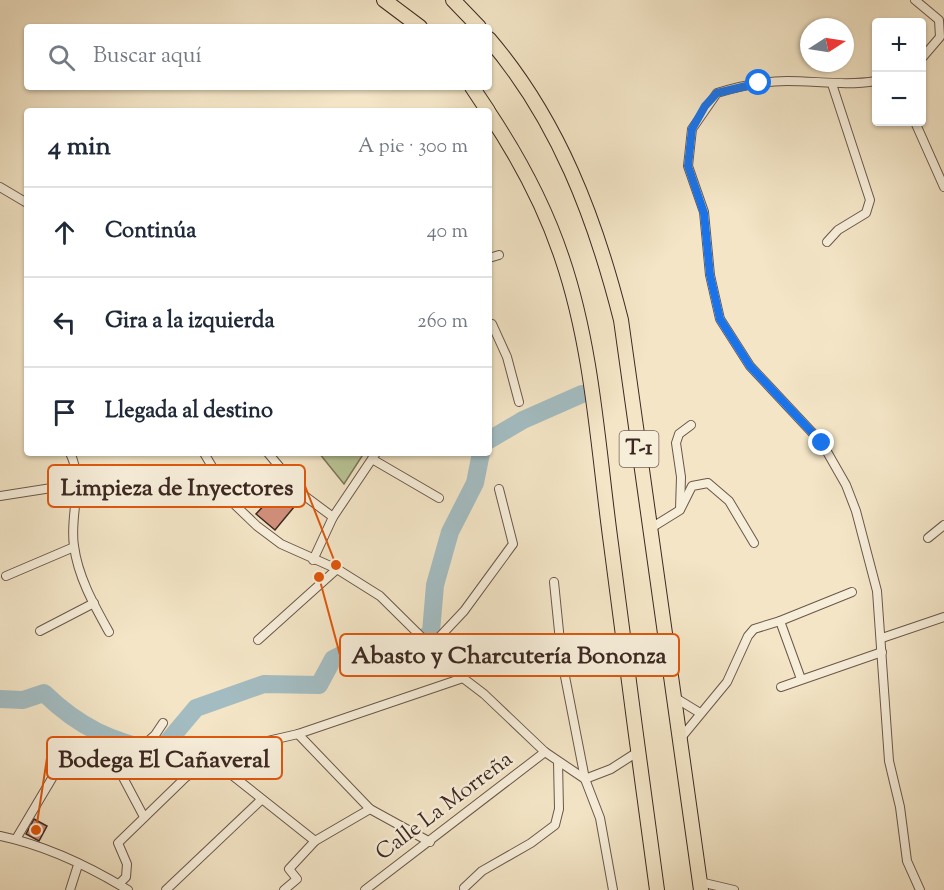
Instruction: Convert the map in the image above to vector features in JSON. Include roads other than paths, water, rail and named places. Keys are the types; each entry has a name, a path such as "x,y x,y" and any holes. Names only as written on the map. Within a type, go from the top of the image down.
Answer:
{"highway":[{"path":"384,0 416,24"},
{"path":"453,0 475,24"},
{"name":"T-1","path":"492,43 529,92 566,156 605,254 621,320 700,886"},
{"name":"T-1","path":"474,90 485,108"},
{"name":"T-1","path":"492,118 513,150 544,212 563,260 578,317 592,399 657,890"}],"street":[{"path":"915,0 941,19 940,37 926,52"},
{"path":"872,81 832,84 787,81 759,83 717,93 692,129 688,166 704,213 710,275 720,319 750,366 822,443 846,485 877,591 889,761 905,833 907,861 920,890"},
{"path":"827,242 838,230 866,213 870,200 832,84"},
{"path":"917,126 944,187"},
{"path":"0,187 24,201"},
{"path":"492,257 499,255"},
{"path":"492,324 504,348 519,402"},
{"path":"680,510 681,477 676,443 678,434 691,425"},
{"path":"72,456 77,484 72,522 74,547 82,577 109,632"},
{"path":"206,456 234,504 281,544 337,569 380,596 407,620 430,647 545,752 585,779"},
{"path":"270,456 302,494 333,517"},
{"path":"313,560 333,517 374,456 439,498"},
{"path":"651,528 680,510 692,486 703,483 714,486 729,501 754,543"},
{"path":"0,496 77,484"},
{"path":"430,647 464,611 513,544 499,489"},
{"path":"928,538 944,525"},
{"path":"6,576 74,547"},
{"path":"258,640 337,569"},
{"path":"554,582 562,661 585,779 600,818 613,890"},
{"path":"680,740 700,712 727,682 754,629 852,592"},
{"path":"40,631 94,603"},
{"path":"882,638 944,617"},
{"path":"780,621 801,679"},
{"path":"781,687 882,652"},
{"path":"119,884 126,877 128,864 118,843 186,777 213,760 242,747 298,734 463,678"},
{"path":"674,697 700,712"},
{"path":"144,817 118,768 155,735 163,723"},
{"path":"298,734 370,809 430,842"},
{"path":"585,779 611,769 639,751"},
{"name":"Calle La Morreña","path":"365,890 545,752"},
{"path":"16,839 67,753"},
{"path":"213,760 315,841"},
{"path":"464,888 482,871 531,843 555,825 560,809 558,762"},
{"path":"166,890 261,800"},
{"path":"284,890 297,879 289,869 315,841 370,809"},
{"path":"0,836 16,839 78,865 128,890"},
{"path":"70,890 78,865"},
{"path":"700,886 734,890"}],"waterway":[{"path":"492,438 523,420 582,394"},
{"path":"0,699 23,700 44,693 70,715 97,732 159,752 196,708 264,684 319,685 333,659 359,646 379,651 411,650 431,632 435,585 450,532 475,483 480,456"}],"place":[{"name":"Limpieza de Inyectores","path":"336,565"},
{"name":"Abasto y Charcutería Bononza","path":"319,577"},
{"name":"Bodega El Cañaveral","path":"36,830"}]}
